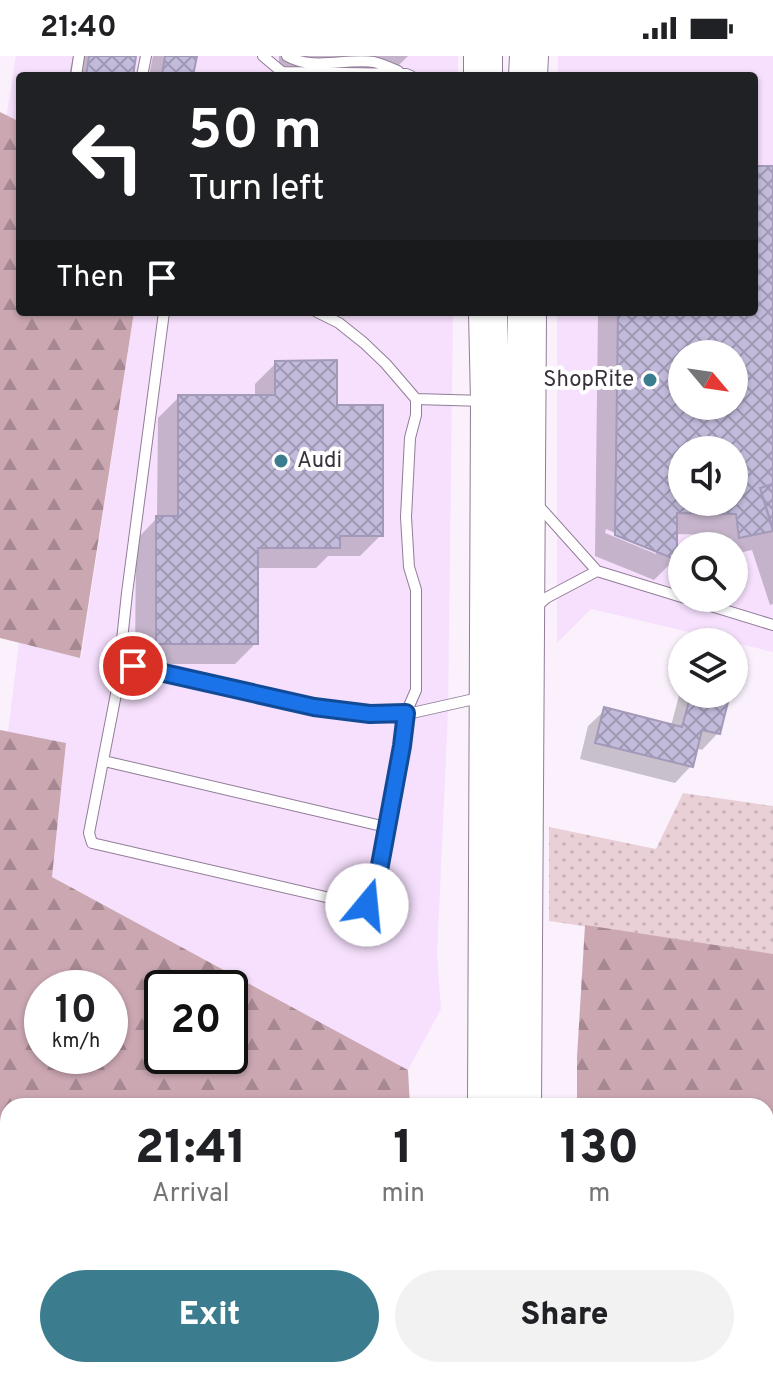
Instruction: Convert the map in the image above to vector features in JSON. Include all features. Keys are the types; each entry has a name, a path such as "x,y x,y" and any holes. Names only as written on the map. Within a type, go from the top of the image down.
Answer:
{"highway":[{"path":"487,1098 488,316"},
{"path":"522,1098 527,316"}],"lane":[{"path":"263,56 282,72"},
{"path":"287,56 296,61 324,63 374,62 401,72"},
{"path":"163,316 127,593 122,663 89,833 92,843 367,905 375,892 406,713 416,690 416,590 409,567 407,501 410,438 416,415 416,399 364,343 325,316"},
{"path":"416,399 490,401"},
{"path":"526,492 597,571 773,625"},
{"path":"525,617 546,598 597,571"},
{"path":"122,663 314,707 370,714 406,713 489,695"},
{"path":"104,761 386,827"}],"shaded area":[{"path":"16,56 458,56 458,72 16,72 16,124 6,119"},
{"path":"558,56 773,56 773,652 748,646 748,628 671,628 591,609 557,643 557,316 758,316 758,72 558,72"},
{"path":"133,316 453,316 448,712 437,955 441,1009 408,1070 248,983 248,970 224,970 52,877 66,743 8,732 19,643 81,658"},
{"path":"683,793 773,806 773,954 549,921 549,827 656,849"}],"green space":[{"path":"0,112 16,120 16,316 133,316 80,658 0,638"},
{"path":"0,730 66,743 52,877 224,970 144,970 144,1074 248,1074 248,983 408,1070 410,1098 0,1098"},
{"path":"585,925 773,954 773,1098 577,1098"}],"building":[{"path":"89,56 136,56 134,72 87,72"},
{"path":"165,56 197,56 194,72 163,72"},
{"name":"ShopRite","path":"758,166 773,166 773,484 760,488 773,531 748,536 748,532 738,532 736,516 748,516 748,436 668,436 668,516 677,516 677,532 668,532 668,556 615,535 618,316 758,316"},
{"name":"Audi","path":"337,360 337,405 383,405 383,536 340,536 340,548 258,548 258,644 156,644 156,516 178,516 178,395 275,395 275,361"},
{"path":"773,484 773,529 760,488"},
{"path":"604,707 682,727 687,708 726,708 720,734 702,730 693,767 595,743"}],"place":[{"name":"ShopRite","path":"650,380"},
{"name":"Audi","path":"281,461"}],"route":[{"path":"133,666 314,707 370,714 406,713 375,892 367,905"}]}
